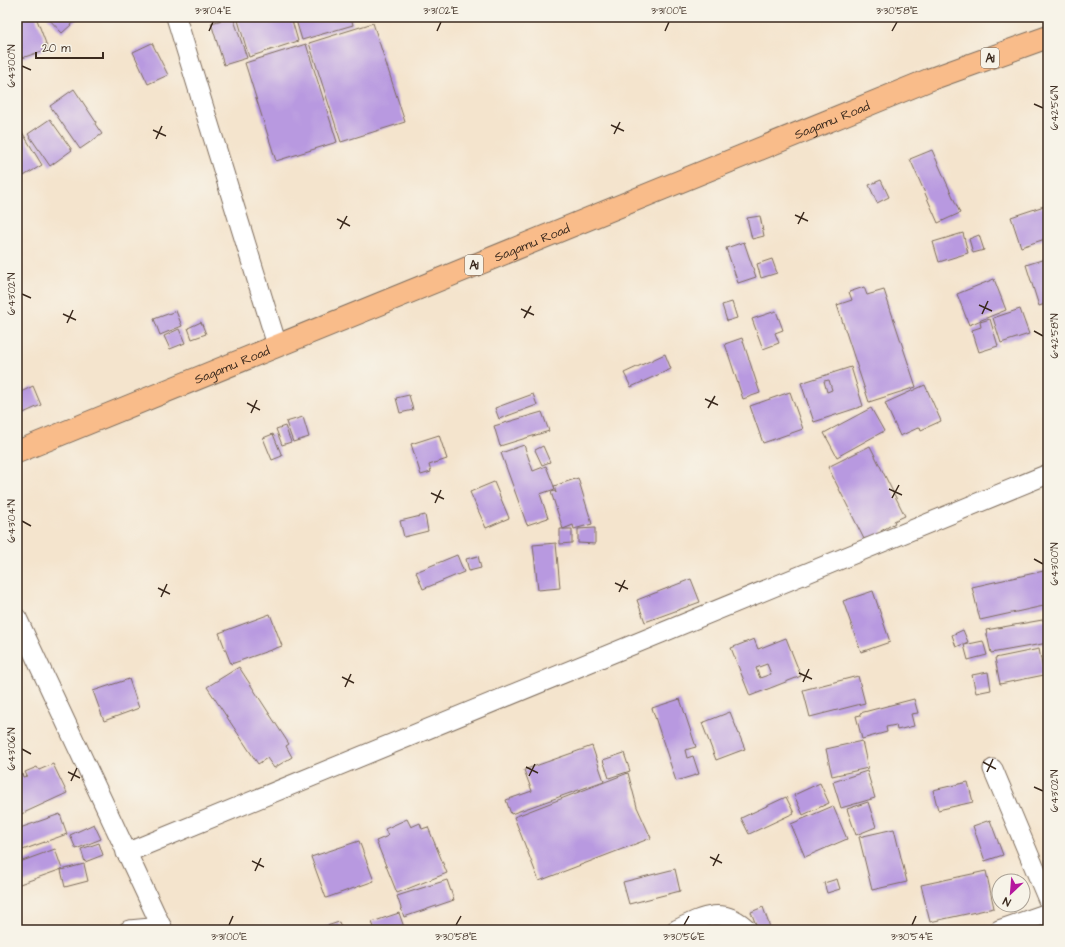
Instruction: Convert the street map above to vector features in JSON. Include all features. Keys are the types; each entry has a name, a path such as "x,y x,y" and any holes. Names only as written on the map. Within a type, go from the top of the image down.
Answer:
{"highway":[{"name":"Sagamu Road","path":"17,452 931,79 1048,36"}],"street":[{"path":"176,17 277,345"},
{"path":"126,853 1048,474"},
{"path":"17,618 162,928 129,930"},
{"path":"993,769 1048,900"},
{"path":"999,930 1048,913"},
{"path":"676,930 705,916 727,916 740,923 748,930"}],"building":[{"path":"27,17 36,17 48,49 22,58 17,44 17,21"},
{"path":"47,17 80,17 62,33"},
{"path":"233,17 247,58 224,65 211,23"},
{"path":"237,17 291,17 298,41 249,57"},
{"path":"295,17 351,17 353,25 302,40"},
{"path":"373,23 405,122 341,142 309,43"},
{"path":"152,43 168,75 148,84 133,52"},
{"path":"306,44 337,142 276,161 245,63"},
{"path":"74,89 96,122 95,124 102,134 80,149 50,106"},
{"path":"50,119 72,150 50,166 28,134"},
{"path":"22,132 42,165 17,180 17,136"},
{"path":"932,150 960,213 938,223 910,159"},
{"path":"881,180 889,197 877,203 869,185"},
{"path":"1044,206 1048,217 1048,238 1021,247 1011,217"},
{"path":"760,216 764,236 752,239 747,218"},
{"path":"963,233 968,253 939,262 933,242"},
{"path":"979,235 984,250 973,253 969,239"},
{"path":"744,242 756,277 738,283 726,248"},
{"path":"1048,258 1048,303 1039,306 1026,265"},
{"path":"772,259 777,273 761,278 757,264"},
{"path":"994,279 1006,310 969,325 957,294"},
{"path":"864,287 867,295 884,290 916,387 869,402 837,305 852,300 849,292"},
{"path":"732,302 737,318 727,321 722,305"},
{"path":"1020,309 1029,334 1001,343 993,318"},
{"path":"176,311 182,326 160,335 154,319"},
{"path":"776,311 783,330 775,333 779,343 763,349 752,319"},
{"path":"990,319 998,346 979,352 972,330 981,327 980,322"},
{"path":"201,322 206,334 192,339 188,328"},
{"path":"179,329 185,343 170,349 164,336"},
{"path":"742,338 760,393 743,399 725,344"},
{"path":"665,354 671,369 631,387 624,373"},
{"path":"851,367 863,406 814,422 801,383","holes":["829,380 832,390 827,392 824,381"]},
{"path":"925,385 941,421 921,430 920,427 900,436 885,403"},
{"path":"33,386 41,405 19,415 17,394"},
{"path":"790,392 803,429 763,443 750,406"},
{"path":"533,394 537,405 499,419 495,408"},
{"path":"409,395 413,410 400,413 396,398"},
{"path":"871,408 884,431 837,457 824,433"},
{"path":"542,412 549,431 500,446 494,426"},
{"path":"303,417 309,437 293,442 286,422"},
{"path":"285,426 291,442 282,445 276,429"},
{"path":"273,434 282,456 272,460 263,438"},
{"path":"439,435 447,459 429,465 431,472 421,475 411,444"},
{"path":"524,445 533,471 546,466 555,489 540,494 548,518 527,525 501,453"},
{"path":"543,446 550,462 542,465 535,450"},
{"path":"870,446 905,516 894,521 895,523 881,531 883,535 869,542 866,538 864,539 828,467"},
{"path":"578,478 592,524 574,529 573,525 563,529 551,492 555,491 556,493 554,486"},
{"path":"494,482 509,518 486,528 470,492"},
{"path":"425,515 428,531 404,537 400,521"},
{"path":"595,528 595,544 578,543 578,529"},
{"path":"560,529 572,529 572,543 560,544"},
{"path":"556,543 560,588 538,590 533,545"},
{"path":"457,555 464,572 423,589 416,572"},
{"path":"478,556 481,568 469,571 466,559"},
{"path":"1048,570 1048,605 980,620 972,587"},
{"path":"691,579 700,602 645,622 637,600"},
{"path":"873,591 890,642 861,652 843,601"},
{"path":"270,614 282,646 231,664 219,633"},
{"path":"1048,619 1048,643 991,653 986,630"},
{"path":"963,630 968,642 956,647 952,635"},
{"path":"786,638 801,676 750,696 731,648 754,639 758,649","holes":["767,664 771,674 760,678 756,668"]},
{"path":"983,641 987,655 968,660 964,645"},
{"path":"1039,649 1044,675 1000,684 995,658"},
{"path":"239,667 289,744 286,746 292,757 274,768 267,758 258,764 207,687"},
{"path":"988,672 991,690 976,693 972,675"},
{"path":"858,676 865,703 810,717 803,690"},
{"path":"129,679 139,708 104,721 93,691"},
{"path":"680,699 696,747 685,750 687,758 693,756 699,774 676,781 652,708"},
{"path":"914,699 918,713 911,714 914,726 897,730 896,725 886,727 887,732 862,739 856,716 861,715 860,713"},
{"path":"730,712 745,749 716,760 702,723"},
{"path":"862,741 868,768 832,776 826,749"},
{"path":"592,746 604,781 511,814 506,800 532,791 524,770"},
{"path":"624,753 630,771 609,778 603,760"},
{"path":"53,764 67,793 17,816 17,776 22,774 23,777 27,776 25,772 37,767 39,770"},
{"path":"867,771 875,798 841,808 833,782"},
{"path":"628,773 637,807 651,838 539,881 514,817"},
{"path":"968,782 973,802 938,810 933,790"},
{"path":"820,783 829,803 803,815 794,795"},
{"path":"786,797 794,813 749,834 741,818"},
{"path":"868,802 876,827 856,835 847,809"},
{"path":"833,806 847,839 805,857 791,824"},
{"path":"60,814 67,834 17,852 17,829"},
{"path":"407,819 411,827 420,823 422,829 428,827 447,873 397,893 376,841 388,836 385,829"},
{"path":"990,820 1003,855 985,861 973,826"},
{"path":"94,824 101,839 76,849 70,835"},
{"path":"894,829 907,882 872,890 859,837"},
{"path":"359,841 374,881 326,898 311,857"},
{"path":"99,843 103,855 85,862 81,849"},
{"path":"55,849 62,869 17,885 17,863"},
{"path":"84,864 88,881 65,887 61,870"},
{"path":"675,869 680,891 629,904 623,882"},
{"path":"986,871 991,894 991,909 930,922 921,885"},
{"path":"837,879 840,889 827,893 824,883"},
{"path":"447,880 454,900 404,917 397,896"},
{"path":"763,907 771,930 758,930 751,912"},
{"path":"399,913 405,930 375,930 372,922"},
{"path":"339,922 342,930 315,930"}]}
